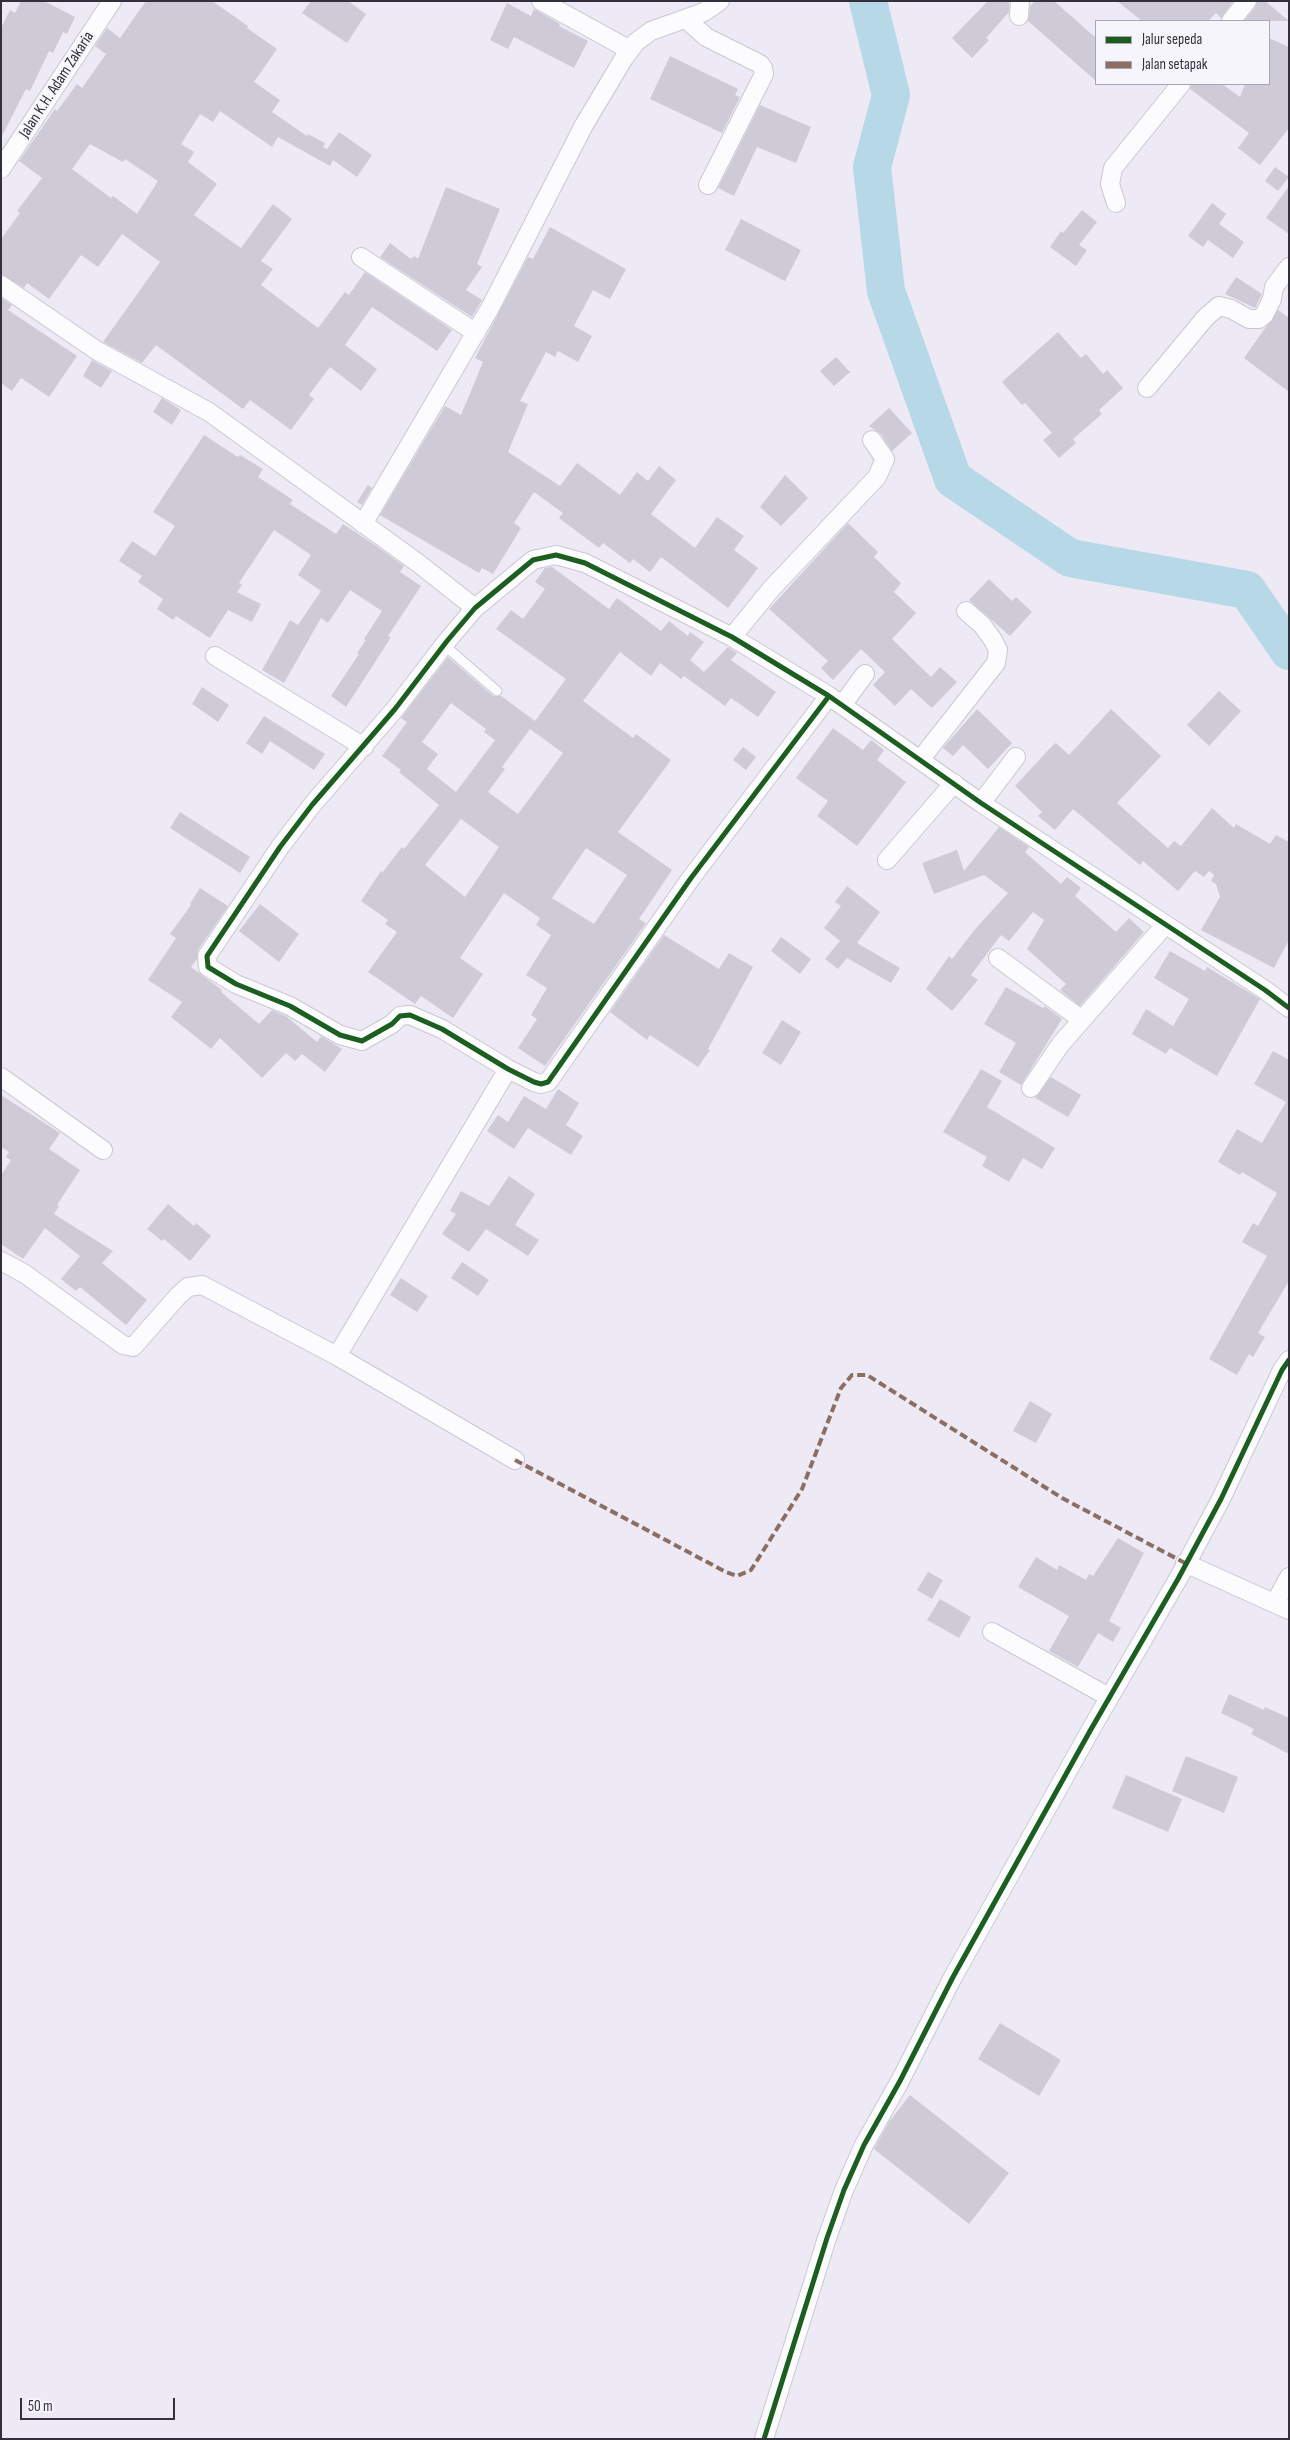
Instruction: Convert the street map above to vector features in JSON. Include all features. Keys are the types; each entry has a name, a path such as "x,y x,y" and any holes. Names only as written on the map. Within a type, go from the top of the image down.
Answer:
{"street":[{"name":"Jalan K.H. Adam Zakaria","path":"1,169 112,1"},
{"path":"541,1 630,50"},
{"path":"363,524 476,333 584,125 630,50 636,42 651,31 704,12 720,1"},
{"path":"1232,20 1247,1"},
{"path":"686,19 706,37 760,64 764,68 764,74 708,185"},
{"path":"1116,203 1110,184 1113,168 1180,85"},
{"path":"361,257 476,333"},
{"path":"1146,388 1206,317 1219,306 1231,309 1248,319 1259,319 1264,315 1272,299 1274,287 1289,267"},
{"path":"1,285 96,350 209,412 475,608"},
{"path":"732,637 772,588 877,477 885,459 872,440"},
{"path":"865,674 836,701 691,878 548,1082 541,1084 534,1082 508,1069 442,1029 410,1016 400,1016 386,1028 362,1041 340,1035 290,1006 236,984 208,967 207,956 280,847 312,805 364,746 475,608 533,560 556,554 585,563 732,637 836,701 981,803 1266,990 1289,1008"},
{"path":"920,760 996,663 998,650 993,640 982,625 966,611"},
{"path":"215,656 364,746"},
{"path":"981,803 1016,757"},
{"path":"887,860 954,783"},
{"path":"1031,1088 1060,1045 1165,925"},
{"path":"998,958 1082,1020"},
{"path":"337,1356 508,1069"},
{"path":"1,1077 103,1150"},
{"path":"1,1261 25,1274 123,1345 133,1347 188,1287 202,1285 337,1356 515,1460"},
{"path":"764,2439 827,2238 844,2190 864,2145 900,2081 953,1977 1220,1499 1286,1368"},
{"path":"1185,1562 1282,1607 1289,1578"},
{"path":"992,1632 1109,1697"}],"lane":[{"path":"444,645 497,691"}],"building":[{"path":"21,1 44,1 75,17 67,34 63,32 53,53 49,51 30,91 26,89 1,138 1,28 10,10 15,13"},
{"path":"146,1 212,1 277,49 254,82 280,100 272,112 307,136 308,134 325,143 323,147 327,149 339,132 372,155 357,177 333,160 330,166 278,137 272,147 220,111 213,122 200,114 181,144 194,152 188,162 217,184 194,215 241,248 273,204 292,219 261,261 273,269 261,285 318,328 345,292 349,295 365,272 452,330 437,351 372,307 345,345 377,369 361,391 330,367 309,395 314,399 291,430 250,400 243,409 156,345 142,363 103,342 160,262 122,234 98,267 81,255 49,299 27,283 24,288 1,274 1,239 20,213 17,211 42,178 19,161 55,109 57,111 77,84 82,88 106,54 95,46 107,28 120,38","holes":["90,144 123,162 125,159 158,181 137,214 113,196 111,198 72,169"]},
{"path":"311,1 348,1 366,14 347,43 302,13"},
{"path":"988,1 1009,1 1009,12 986,38 989,40 972,58 952,38"},
{"path":"1035,1 1054,1 1095,37 1095,80 1028,21 1030,6"},
{"path":"1117,1 1233,1 1221,18 1216,13 1209,20 1141,20"},
{"path":"1257,1 1265,1 1289,21 1245,20 1255,8"},
{"path":"507,3 531,16 534,9 560,24 559,26 588,41 574,68 514,37 508,49 490,40"},
{"path":"1270,38 1289,47 1289,128 1260,165 1238,148 1249,133 1190,89 1191,85 1223,85 1240,97 1245,85 1270,85"},
{"path":"670,56 738,89 735,95 740,97 722,133 650,99"},
{"path":"760,105 811,127 796,163 757,147 734,196 718,188"},
{"path":"1275,167 1289,177 1278,191 1265,181"},
{"path":"1289,186 1289,234 1266,218"},
{"path":"446,187 500,209 477,264 482,267 466,290 482,300 472,317 380,257 390,243 411,259 414,256 418,259"},
{"path":"1212,203 1226,214 1219,224 1244,242 1233,258 1208,240 1203,247 1188,236"},
{"path":"1082,210 1097,222 1079,245 1087,250 1076,266 1050,247 1061,231 1063,233"},
{"path":"741,219 801,250 785,281 725,250"},
{"path":"550,227 626,269 610,299 593,290 574,326 592,336 578,362 558,351 555,357 546,352 520,401 528,404 508,452 560,486 577,463 620,495 637,472 648,481 659,466 676,480 651,514 695,548 717,517 744,536 734,550 758,568 728,608 661,557 650,572 633,559 630,563 603,543 599,548 559,518 563,513 534,492 514,523 521,528 493,574 482,568 479,573 380,515 445,406 461,415 483,362 475,358 528,257 533,259"},
{"path":"1236,277 1262,294 1255,308 1225,294"},
{"path":"1,298 12,305 8,310 77,356 49,397 21,378 12,391 1,383"},
{"path":"1278,310 1289,318 1289,392 1244,358"},
{"path":"1058,332 1081,358 1086,354 1103,374 1107,370 1123,388 1099,410 1102,414 1073,439 1076,443 1059,458 1043,440 1052,433 1025,403 1022,405 1002,382"},
{"path":"836,357 850,372 834,386 820,371"},
{"path":"92,360 112,371 101,388 83,376"},
{"path":"162,398 181,410 172,425 153,412"},
{"path":"889,408 912,433 892,451 881,434 869,426"},
{"path":"204,435 238,457 240,455 263,469 258,477 293,500 290,504 336,534 343,524 404,566 400,572 421,586 388,636 391,637 346,707 331,696 359,654 357,653 366,640 364,639 382,611 350,590 328,623 321,618 284,683 262,670 290,620 298,625 321,591 298,575 311,555 274,530 239,583 242,585 237,592 261,604 252,622 228,610 210,638 176,616 173,620 157,609 163,599 138,582 142,576 119,561 132,541 155,556 175,526 153,512"},
{"path":"785,475 808,498 781,526 760,507"},
{"path":"368,485 372,488 362,505 357,502"},
{"path":"848,523 878,552 874,557 901,583 894,592 916,613 892,639 931,677 940,667 957,682 932,708 911,689 895,706 873,685 885,672 861,649 833,680 821,668 828,661 769,609"},
{"path":"552,567 609,609 617,598 661,631 669,621 688,636 690,632 704,642 690,660 704,672 728,647 737,653 731,660 776,692 758,717 731,698 725,706 684,676 681,679 660,663 651,676 620,652 583,701 633,738 636,734 671,760 618,832 672,870 639,919 646,923 545,1066 518,1048 537,1019 531,1015 547,988 526,975 551,935 536,925 540,918 504,893 460,958 483,974 453,1018 421,996 415,1004 368,972 397,932 385,924 388,920 361,901 381,871 382,873 402,847 404,849 439,805 399,772 401,770 382,756 407,722 401,718 448,657 493,696 501,696 535,721 566,679 496,629 511,610 523,619 545,589 535,582 545,568","holes":["451,703 486,729 484,732 495,740 456,792 427,769 438,754 422,742","530,729 563,753 518,814 488,792 505,769 502,767","461,819 499,847 465,897 425,865","586,848 627,875 594,924 552,898"]},
{"path":"989,579 1012,601 1016,597 1032,612 1010,636 969,600"},
{"path":"202,687 229,705 218,722 192,704"},
{"path":"1219,691 1241,711 1209,746 1187,725"},
{"path":"977,709 1012,743 988,769 963,745 953,756 943,748"},
{"path":"1111,709 1161,756 1117,803 1168,848 1174,841 1181,846 1212,808 1234,828 1236,824 1270,844 1276,835 1289,842 1289,940 1274,968 1201,930 1220,897 1216,884 1211,881 1214,875 1209,871 1204,877 1195,871 1178,891 1143,861 1140,865 1073,809 1055,830 1038,816 1042,812 1015,786 1056,743 1069,755"},
{"path":"264,716 325,754 314,770 270,741 262,754 246,743"},
{"path":"833,728 863,750 871,740 884,750 877,760 906,782 857,846 817,816 828,801 796,778"},
{"path":"743,747 756,757 746,770 733,760"},
{"path":"180,812 250,857 240,873 170,828"},
{"path":"999,827 1029,847 1025,852 1061,884 1067,877 1081,888 1075,896 1116,932 1129,918 1144,932 1080,1006 1060,990 1066,984 1027,949 1044,920 1033,912 1009,941 1001,935 971,975 978,980 952,1011 926,989 949,956 952,959 976,928 1008,893 984,875 934,894 922,863 957,850 964,871"},
{"path":"847,886 880,912 857,943 900,968 891,983 847,958 838,969 825,959 840,941 824,928 841,906 835,902"},
{"path":"200,888 228,906 198,950 197,959 191,967 222,990 221,992 259,1024 272,1010 286,1016 317,1042 321,1036 342,1049 325,1072 302,1054 295,1061 286,1053 262,1078 220,1038 211,1049 171,1017 182,1002 148,980 176,938 170,934 191,905"},
{"path":"260,904 299,934 279,962 239,931"},
{"path":"664,935 719,969 729,953 753,967 708,1049 710,1050 698,1067 650,1035 647,1040 610,1012"},
{"path":"781,937 811,959 800,974 771,951"},
{"path":"1170,951 1205,971 1207,967 1260,999 1217,1076 1170,1048 1166,1054 1132,1034 1146,1009 1173,1026 1189,999 1154,978"},
{"path":"1006,987 1043,1008 1045,1006 1062,1019 1021,1085 999,1072 1016,1043 984,1024"},
{"path":"782,1020 801,1032 781,1065 762,1053"},
{"path":"1273,1051 1289,1060 1289,1281 1258,1333 1265,1337 1253,1357 1249,1354 1237,1375 1209,1359 1267,1256 1242,1242 1253,1223 1258,1226 1277,1193 1242,1172 1240,1175 1218,1162 1237,1129 1262,1143 1286,1102 1254,1084"},
{"path":"981,1069 1002,1081 987,1107 1055,1148 1042,1169 1023,1158 1009,1182 982,1166 987,1157 943,1132"},
{"path":"1051,1077 1081,1095 1068,1117 1035,1098"},
{"path":"558,1089 579,1103 566,1125 583,1136 571,1155 528,1128 514,1149 487,1131 498,1115 508,1122 524,1096 546,1109"},
{"path":"1,1095 60,1133 49,1149 80,1170 57,1205 59,1206 54,1214 113,1251 102,1263 147,1300 126,1325 80,1287 76,1291 61,1279 80,1256 45,1228 23,1259 1,1244 1,1175 11,1160 6,1157 9,1152 1,1147"},
{"path":"509,1176 535,1194 515,1225 539,1240 528,1256 486,1229 469,1252 442,1234 456,1214 450,1211 461,1191 489,1206"},
{"path":"168,1204 194,1226 196,1223 211,1236 190,1261 164,1239 162,1241 147,1229"},
{"path":"462,1262 489,1280 478,1296 451,1278"},
{"path":"401,1278 428,1296 417,1312 390,1295"},
{"path":"1030,1401 1052,1414 1036,1443 1013,1431"},
{"path":"1118,1538 1144,1553 1109,1621 1121,1628 1113,1642 1098,1633 1078,1667 1049,1651 1069,1616 1018,1587 1036,1557 1057,1570 1059,1565 1086,1580 1089,1574 1093,1576"},
{"path":"928,1572 943,1580 932,1599 917,1590"},
{"path":"940,1599 971,1617 959,1638 927,1620"},
{"path":"1229,1694 1264,1710 1265,1707 1289,1718 1289,1754 1251,1734 1254,1729 1221,1713"},
{"path":"1186,1756 1238,1777 1224,1813 1172,1791"},
{"path":"1126,1775 1182,1799 1168,1832 1112,1808"},
{"path":"1000,2023 1061,2060 1039,2096 978,2059"},
{"path":"910,2095 1009,2173 969,2224 874,2149 889,2122"}],"waterway":[{"path":"868,1 891,95 872,167 886,291 953,479 1070,558 1247,590 1289,651"}],"marked path":[{"path":"515,1460 726,1572 737,1576 751,1570 802,1489 841,1388 852,1375 867,1375 1062,1498 1185,1563"}],"cycle path":[{"path":"829,696 691,878 548,1082 541,1084 534,1082 508,1069 442,1029 410,1015 400,1016 392,1024 362,1041 340,1035 290,1006 236,984 208,967 207,956 280,847 312,805 395,709 447,641 475,608 533,560 556,555 585,563 732,637 829,696 981,803 1265,990 1289,1008"},
{"path":"764,2439 827,2238 844,2190 864,2145 900,2081 953,1977 1090,1731 1178,1579 1221,1499 1282,1370 1289,1360"}]}
